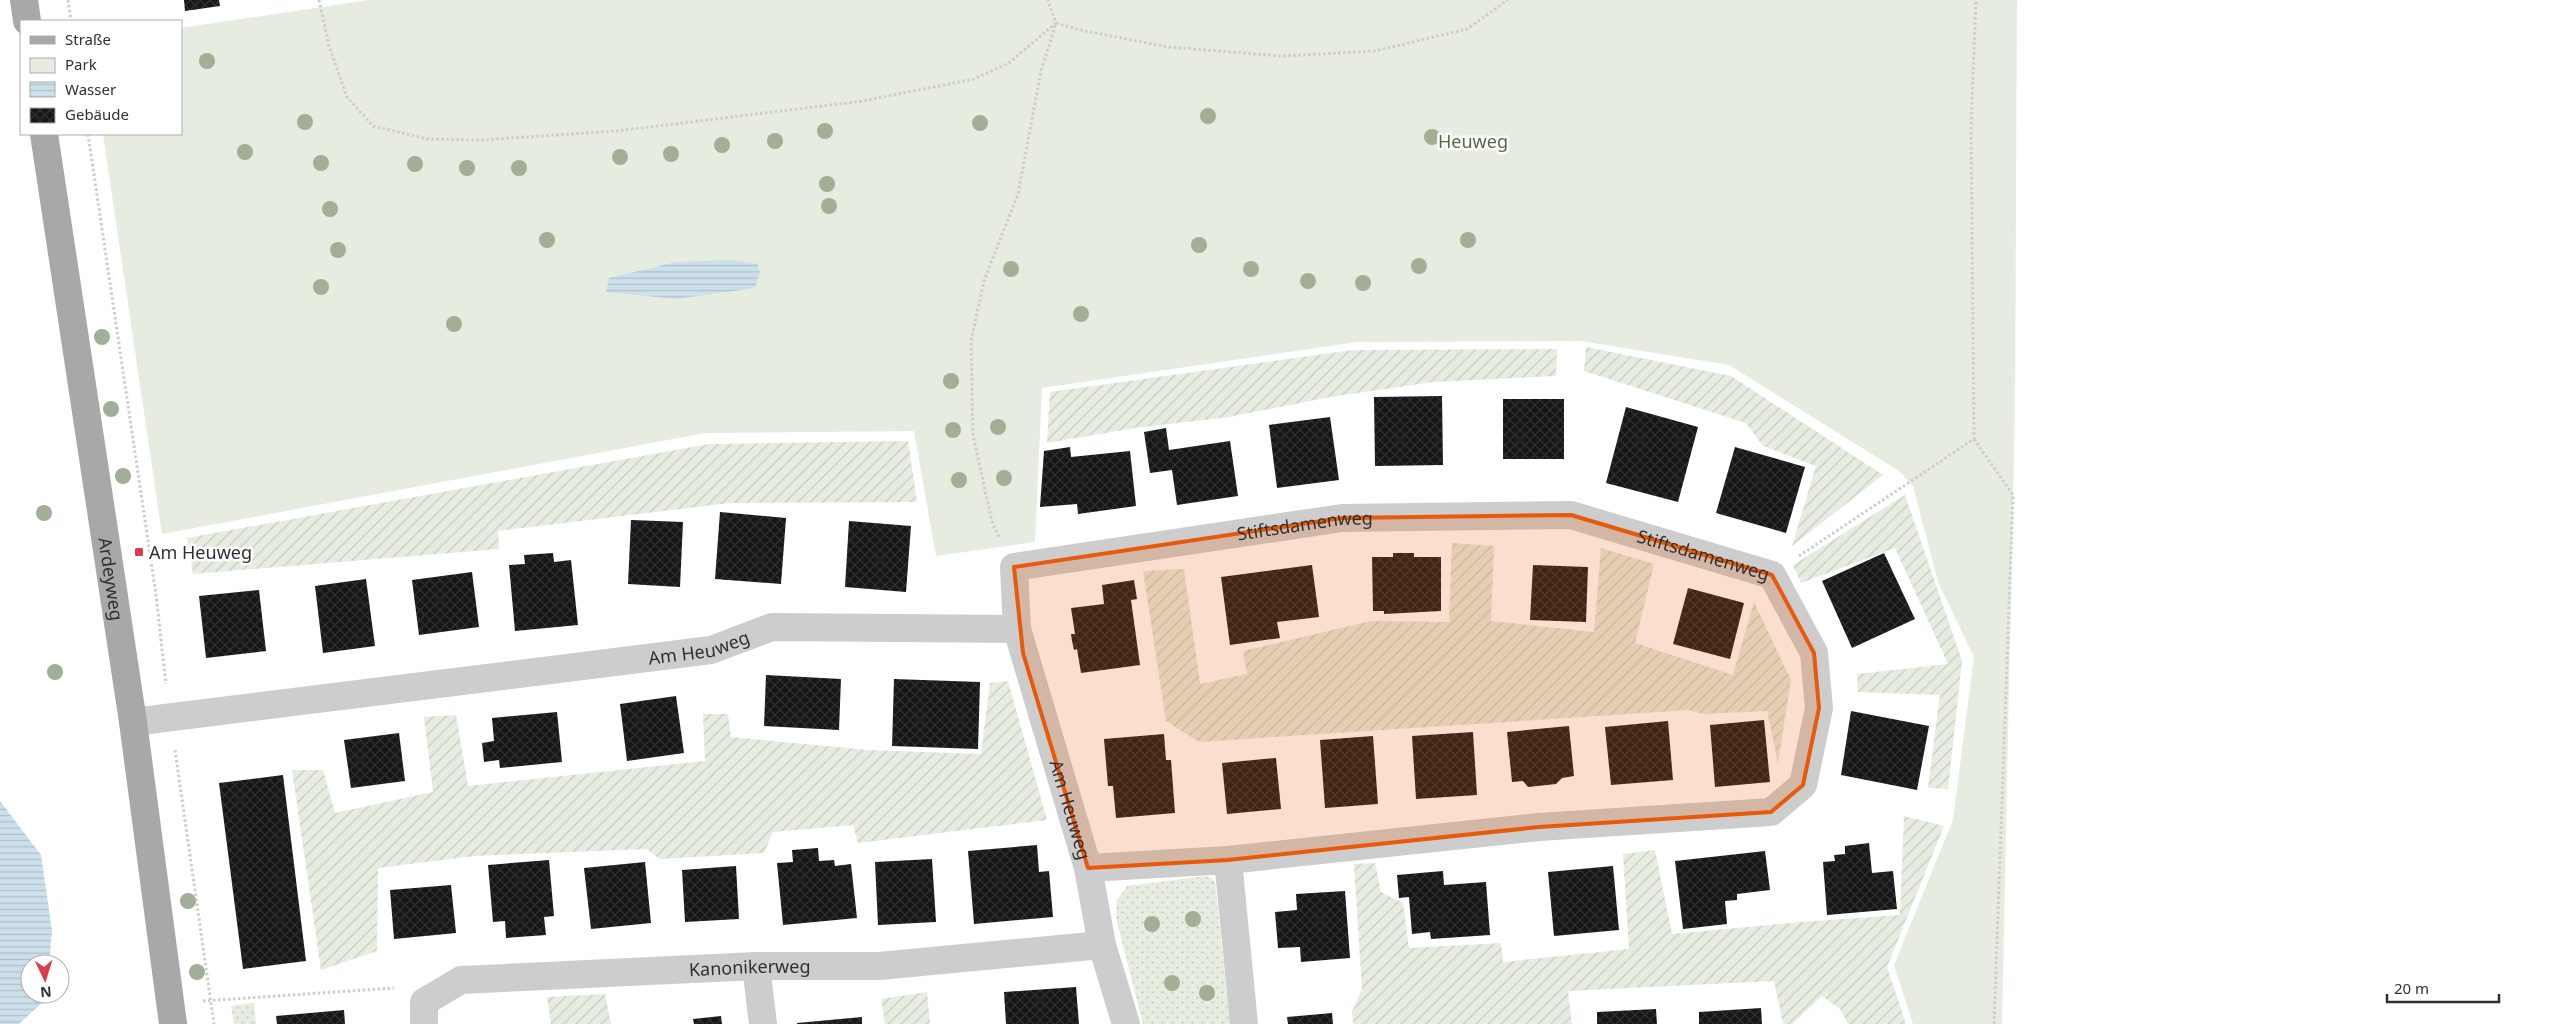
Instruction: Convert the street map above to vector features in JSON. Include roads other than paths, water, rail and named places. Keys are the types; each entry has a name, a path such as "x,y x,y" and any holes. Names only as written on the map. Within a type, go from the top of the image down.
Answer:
{"main road":[{"path":"24,0 27,20"},
{"name":"Ardeyweg","path":"44,135 133,722 172,1013"}],"street":[{"name":"Stiftsdamenweg","path":"1017,628 1014,567 1342,518 1571,515 1772,574 1814,653 1819,708 1803,785 1771,812 1540,827 1228,860"},
{"name":"Am Heuweg","path":"133,722 711,650 772,627 1017,628 1088,868 1102,945 1126,1024"},
{"name":"Am Heuweg","path":"1088,868 1228,860"},
{"path":"1228,860 1244,1024"},
{"name":"Kanonikerweg","path":"424,1024 424,1002 461,980 756,966 879,966 1102,945"},
{"path":"756,966 762,1024"}],"water":[{"path":"731,260 758,264 760,273 755,288 677,299 606,292 609,278 676,262"},
{"path":"0,801 41,855 52,930 50,954 20,954 20,1004 41,1004 19,1024 0,1024"}],"place":[{"name":"Am Heuweg","path":"139,552"}],"park label":[{"name":"Heuweg","path":"1473,141"}]}
